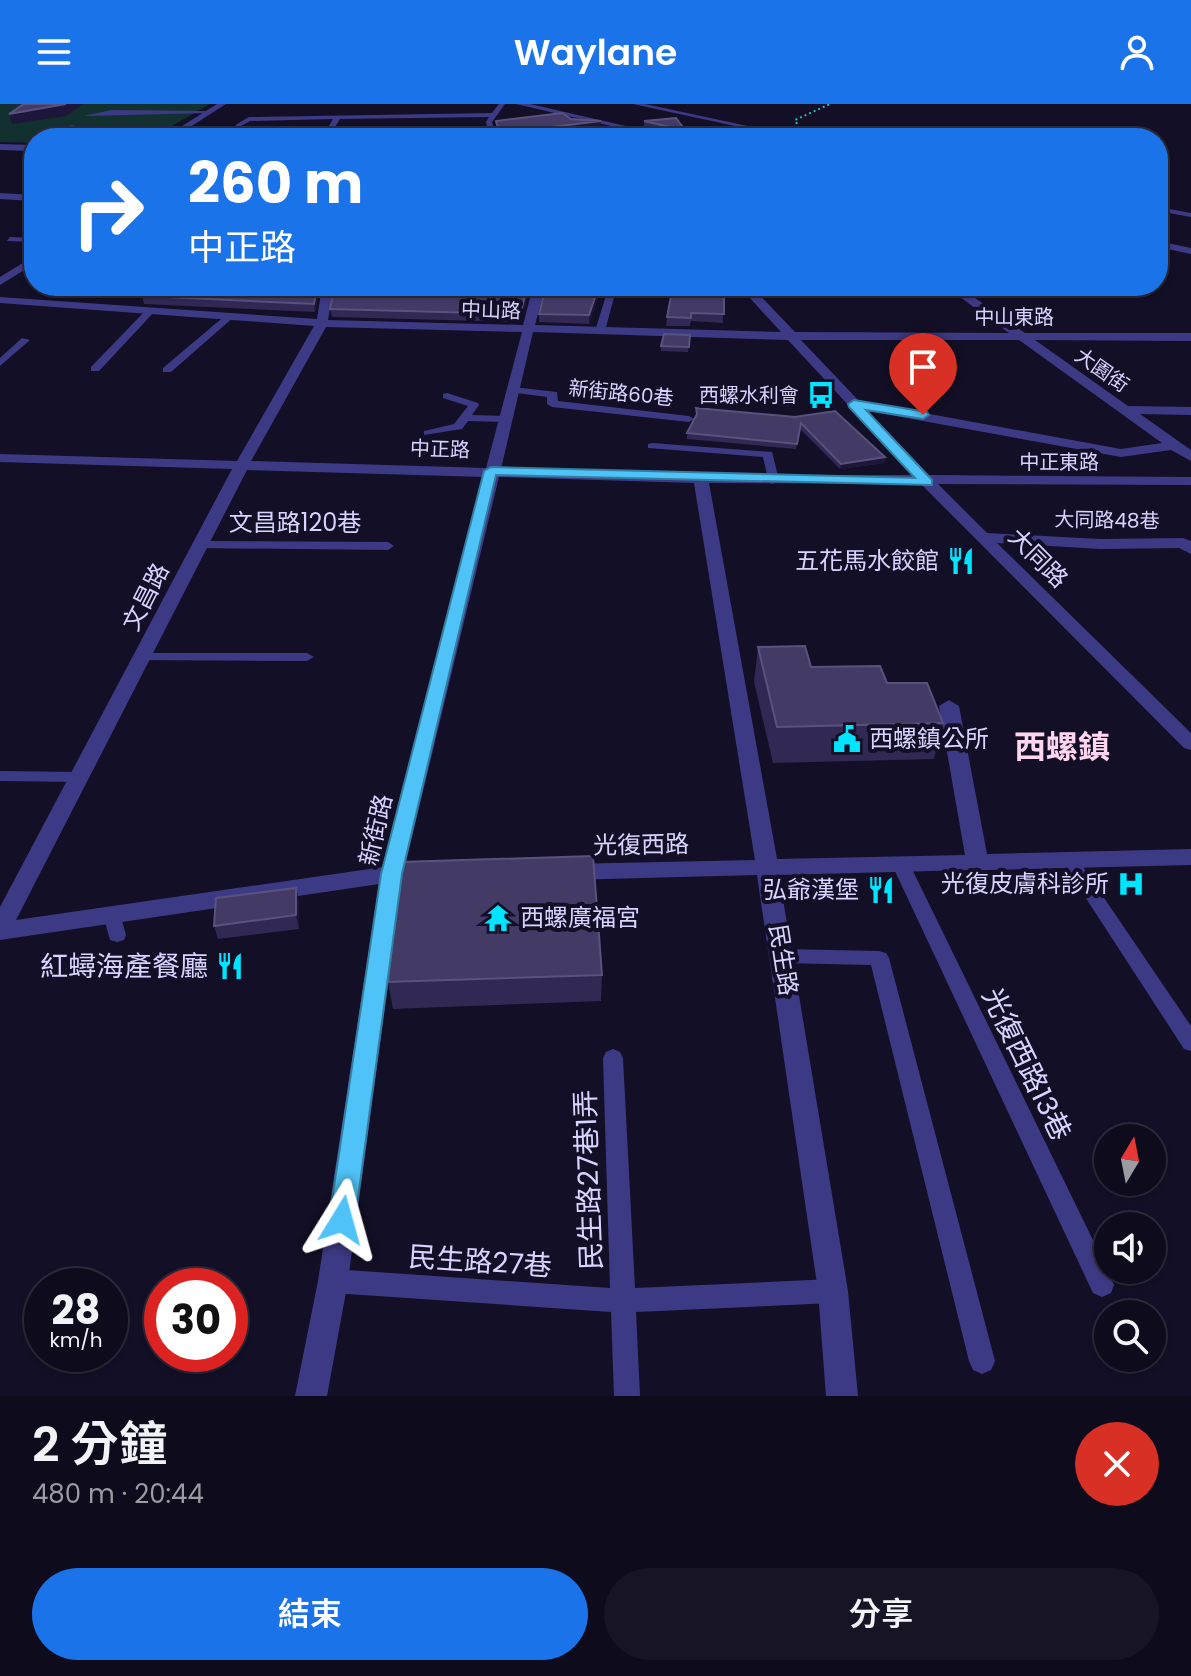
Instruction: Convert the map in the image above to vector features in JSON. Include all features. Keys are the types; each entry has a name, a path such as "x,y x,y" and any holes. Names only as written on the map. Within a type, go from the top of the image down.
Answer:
{"street":[{"path":"183,128 222,104"},
{"path":"520,104 629,128"},
{"path":"0,147 24,147"},
{"path":"0,196 24,197"},
{"path":"1168,246 1191,251"},
{"path":"2,279 24,265"},
{"name":"文昌路","path":"0,930 243,463 322,323 326,296"},
{"name":"新街路","path":"311,1396 333,1281 392,874 537,296"},
{"name":"大同路","path":"754,296 927,482 1191,744"},
{"name":"大園街","path":"965,296 1191,457"},
{"name":"中山路","path":"0,300 322,323 790,336"},
{"name":"中山東路","path":"790,336 1191,337"},
{"path":"854,404 1121,453 1174,445"},
{"path":"1125,410 1191,411"},
{"name":"中正路","path":"0,458 701,479 927,482"},
{"name":"民生路","path":"701,479 769,870 833,1291 842,1396"},
{"name":"中正東路","path":"927,482 1191,481"},
{"name":"大同路48巷","path":"982,537 1100,544 1188,544"},
{"path":"949,706 978,865"},
{"name":"光復西路","path":"545,873 902,867 1191,857"},
{"path":"0,930 115,925 392,874 453,874"}],"lane":[{"path":"492,128 493,115 502,104"},
{"path":"636,104 752,128"},
{"path":"359,107 363,117"},
{"path":"699,107 794,128"},
{"path":"86,116 112,112 206,113"},
{"path":"239,128 249,119 493,115"},
{"path":"331,128 338,117"},
{"path":"70,128 73,126"},
{"path":"1168,211 1191,215"},
{"path":"10,239 24,240"},
{"path":"600,331 610,296"},
{"path":"95,369 151,310"},
{"path":"167,370 230,316"},
{"path":"0,363 25,340"},
{"name":"新街路60巷","path":"513,390 553,394 552,404 689,419"},
{"path":"428,433 458,427 474,405 447,396"},
{"path":"466,418 505,419"},
{"path":"652,446 768,454 773,480"},
{"name":"文昌路120巷","path":"200,545 388,546"},
{"path":"142,657 307,657"},
{"path":"0,776 79,777"},
{"path":"1071,862 1191,1043"},
{"name":"光復西路13巷","path":"902,867 1102,1285"},
{"path":"782,956 879,958 982,1361"},
{"name":"民生路27巷1弄","path":"613,1058 623,1301"},
{"name":"民生路27巷","path":"333,1281 623,1301 833,1291"},
{"path":"623,1301 627,1396"}],"path":[{"path":"798,125 795,120 830,104"}],"green space":[{"path":"0,104 210,104 168,128 24,128 24,143 0,142"}],"building":[{"path":"24,104 66,104 9,114"},
{"path":"562,113 571,119 601,121 551,128 498,128 496,121"},
{"path":"676,118 684,128 644,121"},
{"path":"142,296 315,296 314,304"},
{"path":"333,296 525,296 520,314 330,309"},
{"path":"544,296 596,296 589,315 539,314"},
{"path":"671,296 724,296 724,314 691,313 691,318 667,317"},
{"path":"664,334 690,335 689,347 661,346"},
{"path":"696,408 795,417 835,411 885,457 841,464 801,423 797,444 687,433 697,414"},
{"path":"805,646 811,667 880,666 887,683 927,683 943,723 777,727 758,647"},
{"name":"西螺廣福宮","path":"593,856 602,975 388,982 401,862"},
{"path":"296,888 296,915 214,926 216,898"}],"place":[{"name":"西螺水利會","path":"821,395"},
{"name":"五花馬水餃館","path":"961,561"},
{"name":"西螺鎮公所","path":"847,739"},
{"name":"光復皮膚科診所","path":"1131,884"},
{"name":"弘爺漢堡","path":"881,890"},
{"name":"西螺廣福宮","path":"498,918"},
{"name":"紅蟳海產餐廳","path":"230,966"}],"district":[{"name":"西螺鎮","path":"1062,747"}],"route":[{"path":"342,1220 392,874 491,471 701,479 927,482 854,404 923,415"}]}
